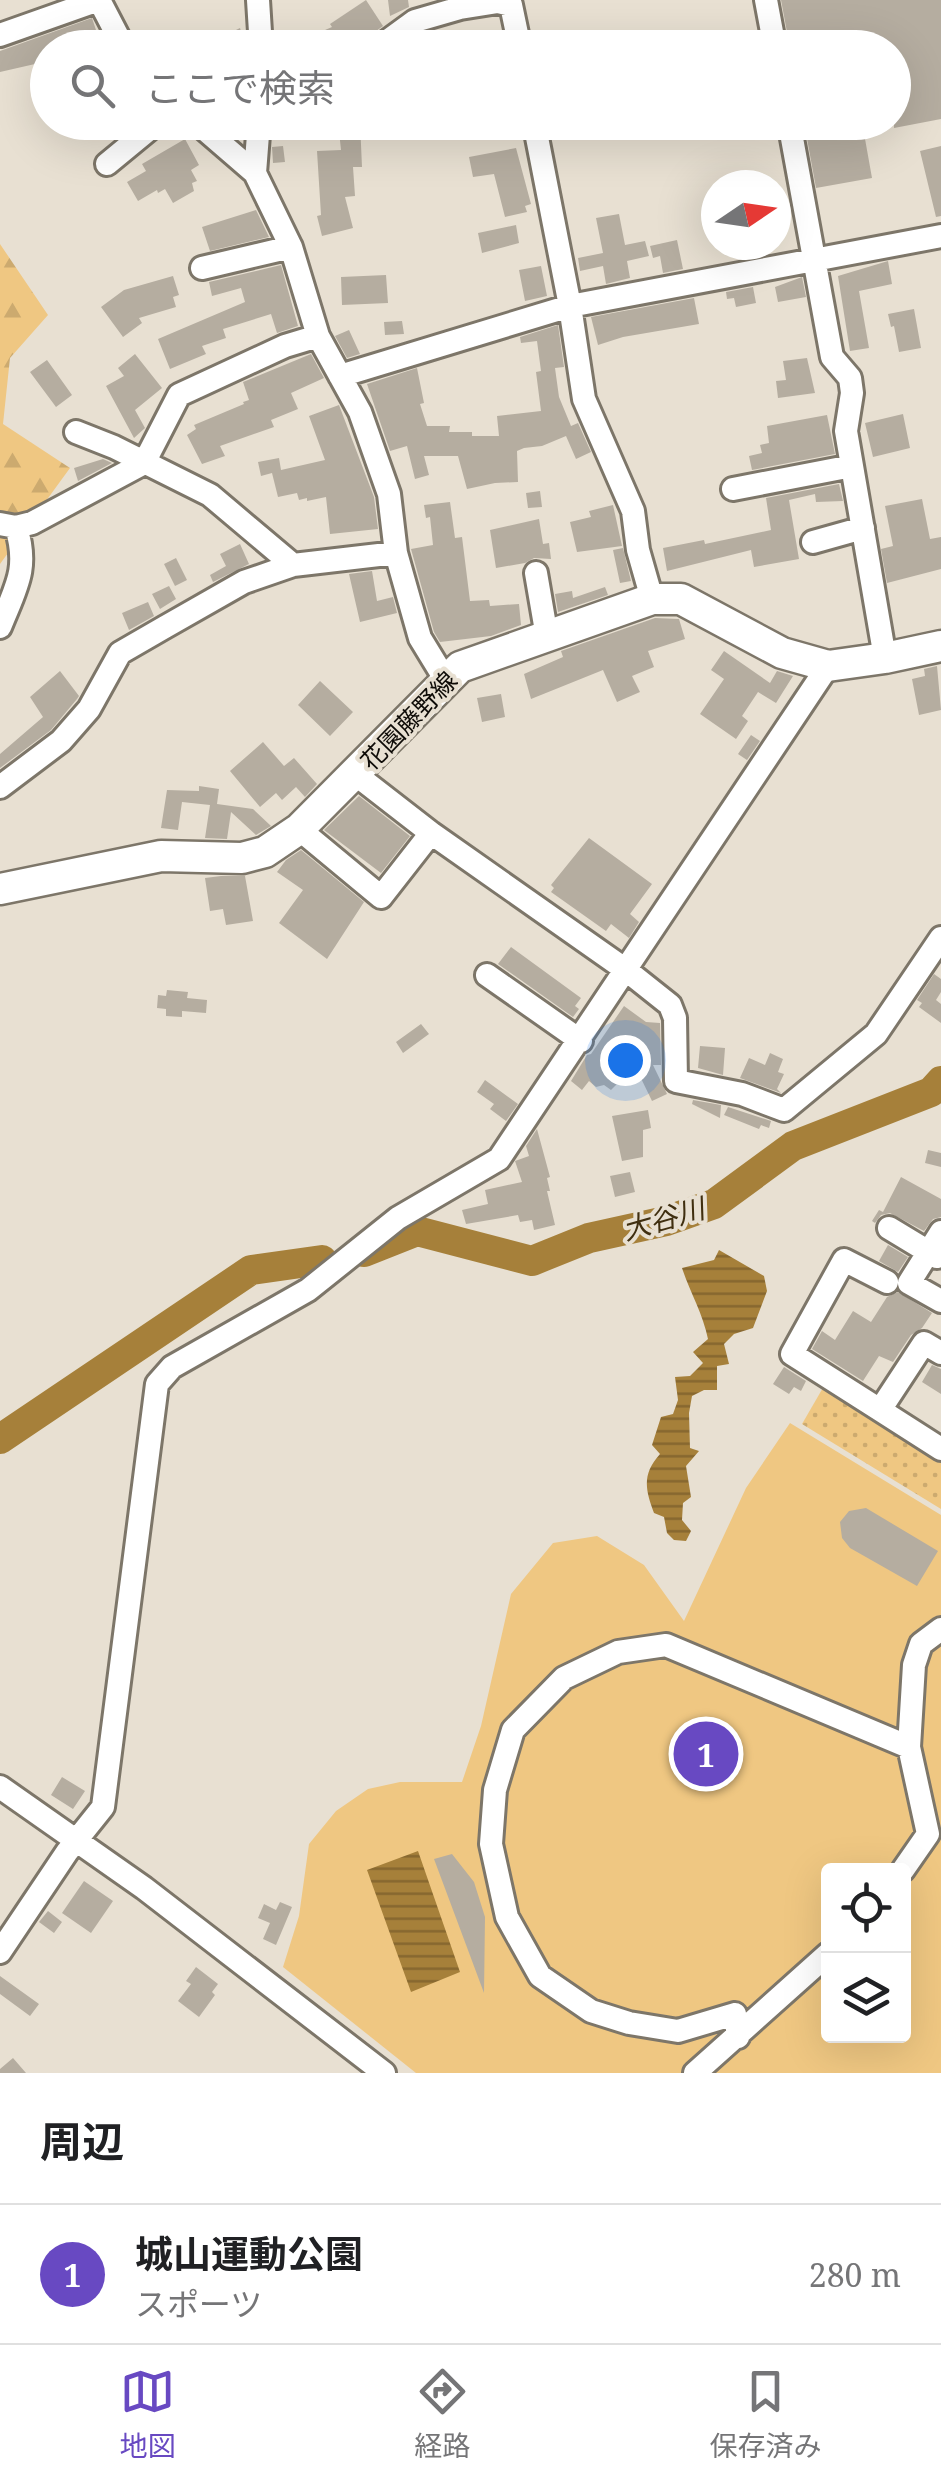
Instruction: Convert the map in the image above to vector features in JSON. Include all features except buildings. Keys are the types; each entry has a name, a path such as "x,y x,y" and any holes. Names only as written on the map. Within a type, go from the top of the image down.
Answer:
{"main road":[{"name":"花園藤野線","path":"0,889 161,856 242,858 265,852 299,829 460,667 652,600 682,599 782,653 828,666 941,646"}],"street":[{"path":"0,35 99,0 115,30"},
{"path":"258,0 260,30"},
{"path":"766,0 772,30"},
{"path":"402,30 415,20 460,4 498,2 511,5 516,30"},
{"path":"108,164 137,140"},
{"path":"217,140 255,173 291,247 318,336 360,412 389,494 396,553 420,638 446,679"},
{"path":"255,173 258,140"},
{"path":"538,140 584,399 632,511 652,600"},
{"path":"792,140 832,357 850,378 852,394 846,432 885,658"},
{"path":"340,376 570,306 941,236"},
{"path":"202,268 291,247"},
{"path":"0,627 23,565 24,552 8,526 32,523 144,463 178,394 285,346 318,336"},
{"path":"76,432 210,495 293,565"},
{"path":"733,489 852,466"},
{"path":"814,542 863,528"},
{"path":"0,787 90,709 120,653 244,582 293,565 396,553"},
{"path":"536,573 547,637"},
{"path":"0,1952 103,1807 157,1384 172,1367 308,1290 398,1218 500,1160 828,666"},
{"path":"356,774 430,833 670,1005 675,1018 676,1081 742,1094 784,1110 876,1034 941,938"},
{"path":"299,829 380,896 430,833"},
{"path":"487,975 580,1041"},
{"path":"889,1228 937,1248 909,1284 941,1302"},
{"path":"887,1282 844,1260 792,1354 941,1450"},
{"path":"880,1410 924,1343 941,1353"},
{"path":"909,1863 928,1834 910,1747 914,1665 921,1644 941,1628"},
{"path":"738,2037 735,2014 678,2031 629,2022 591,2011 540,1976 507,1916 491,1844 494,1790 513,1730 564,1678 618,1652 666,1644 910,1747"},
{"path":"0,1787 78,1839 384,2073"},
{"path":"696,2073 821,1960"}],"green space":[{"path":"0,244 48,315 10,358 3,424 70,468 0,564"},
{"path":"824,1386 941,1460 941,1509 802,1424"},
{"path":"790,1423 941,1515 941,2073 416,2073 283,1967 299,1916 309,1844 336,1811 368,1789 400,1782 462,1782 481,1726 511,1594 553,1543 597,1536 644,1565 684,1621 746,1488"}],"shaded area":[{"path":"719,1250 764,1276 767,1291 753,1328 734,1334 724,1344 729,1364 717,1366 717,1390 704,1390 692,1396 690,1448 699,1451 686,1466 691,1497 683,1503 682,1520 691,1531 686,1541 674,1540 667,1533 664,1517 654,1513 649,1496 648,1475 660,1454 652,1445 661,1417 673,1414 678,1400 675,1377 690,1376 703,1363 693,1352 708,1339 682,1268 714,1260"},
{"path":"418,1851 460,1972 411,1992 367,1870"}],"waterway":[{"name":"大谷川","path":"364,1252 417,1231 532,1261 589,1238 666,1221 714,1204 793,1146 931,1092 941,1081"},
{"name":"大谷川","path":"0,1439 251,1270 322,1260"}],"place":[{"name":"城山運動公園","path":"706,1754"}]}
